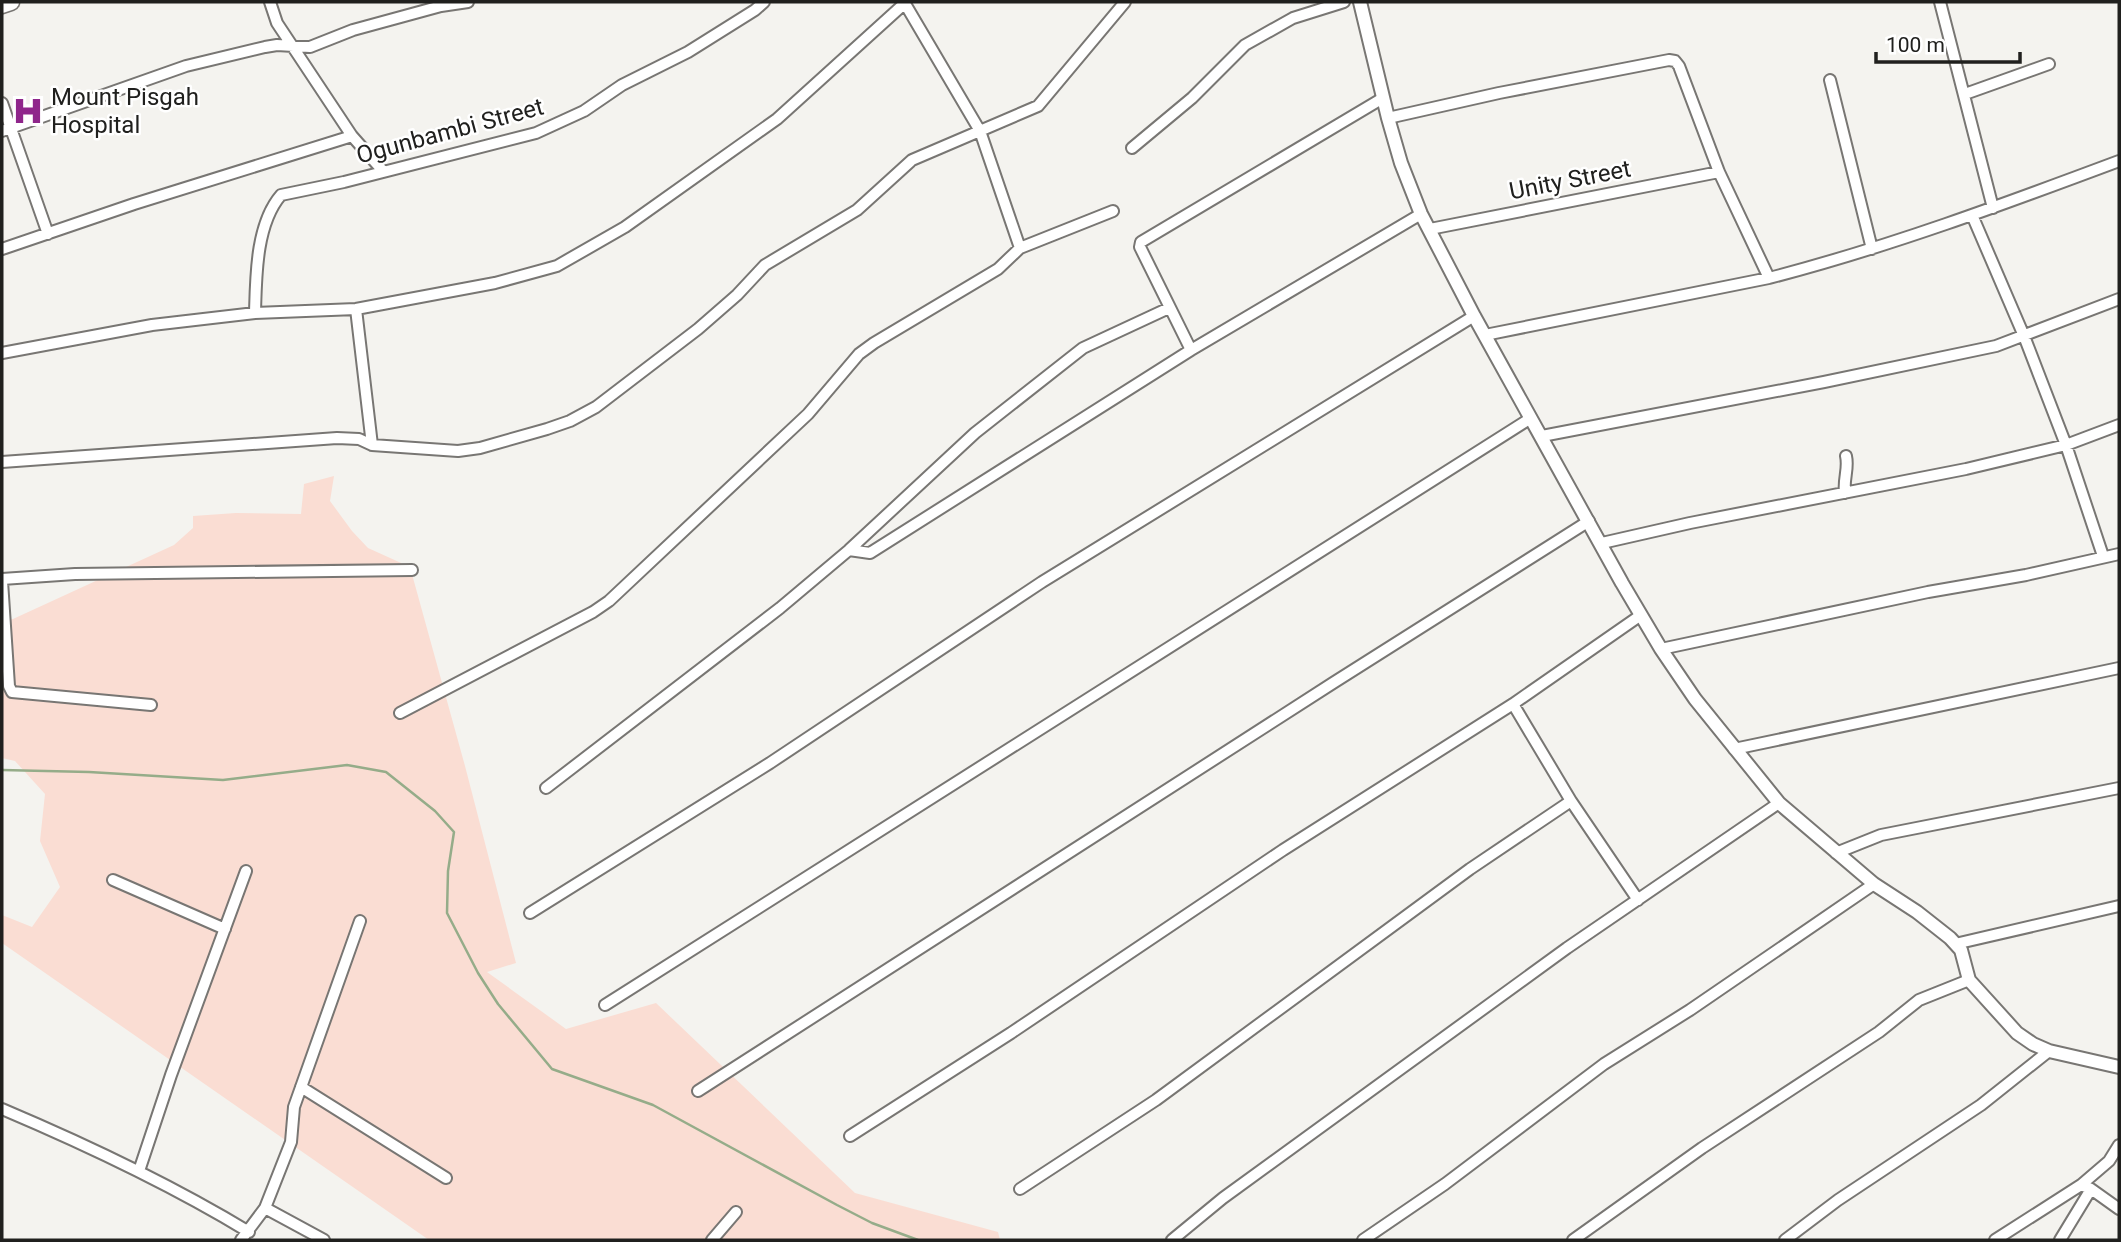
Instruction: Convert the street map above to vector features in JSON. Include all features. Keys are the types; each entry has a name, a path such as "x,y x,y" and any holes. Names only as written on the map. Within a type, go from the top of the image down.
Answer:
{"main road":[{"path":"2,5 11,2"}],"street":[{"path":"270,2 277,23 352,136 383,171"},
{"path":"6,130 186,66 265,47 310,47 353,30 441,6 468,2"},
{"name":"Ogunbambi Street","path":"255,313 258,255 270,209 281,195 344,182 536,133 584,111 650,69 688,51 764,2"},
{"path":"2,353 152,325 255,313 356,309 495,283 556,267 625,228 777,120 905,2 980,131 1020,248"},
{"path":"2,462 337,438 359,439 372,445 458,452 495,444 570,421 619,391 698,330 765,265 858,210 912,160 1038,106 1125,2"},
{"path":"1132,148 1192,98 1245,45 1293,18 1344,2"},
{"path":"1363,2 1388,118 1401,163 1421,214 1474,316 1641,615 1695,699 1779,803 1874,884 1917,912 1961,950 1969,980 2017,1033 2049,1051 2119,1066"},
{"path":"1940,2 1993,208"},
{"path":"1388,118 1499,93 1675,61 1719,172 1769,278"},
{"path":"1965,94 2049,64"},
{"path":"1830,80 1872,249"},
{"path":"1191,349 1140,247 1141,242 1384,98"},
{"path":"2,103 6,130 48,234"},
{"path":"2,249 134,204 352,136"},
{"path":"1485,335 1769,278 1872,249 2119,161"},
{"name":"Unity Street","path":"1430,229 1719,172"},
{"path":"400,713 593,612 608,601 808,414 859,354 892,331 998,269 1020,248 1113,211"},
{"path":"849,550 870,553 1191,349 1421,214"},
{"path":"1972,215 2024,336 2066,445 2104,556"},
{"path":"1542,436 1996,346 2119,299"},
{"path":"546,788 769,617 849,550 975,433 1083,348 1169,308"},
{"path":"356,309 372,445"},
{"path":"530,913 770,763 1042,582 1474,316"},
{"path":"605,1005 1531,418"},
{"path":"1602,543 1966,469 2066,445 2119,425"},
{"path":"1845,493 1844,481 1848,466 1846,456"},
{"path":"698,1091 1344,675 1589,521"},
{"path":"1661,649 1928,592 2026,575 2104,556 2119,556"},
{"path":"151,705 12,692 9,686 2,580 75,574 412,570"},
{"path":"850,1136 1011,1033 1283,850 1513,704 1641,615"},
{"path":"1734,749 2119,668"},
{"path":"1513,704 1571,801 1638,900"},
{"path":"1836,853 1893,832 2119,788"},
{"path":"1020,1189 1156,1100 1469,869 1571,801"},
{"path":"1172,1240 1257,1174 1567,948 1779,803"},
{"path":"139,1171 171,1074 246,871"},
{"path":"113,880 225,929"},
{"path":"1363,1240 1445,1184 1604,1064 1690,1010 1874,884"},
{"path":"1955,944 2119,906"},
{"path":"2,1109 139,1171 203,1204 245,1236 265,1208 291,1142 294,1107 360,921"},
{"path":"1573,1240 1702,1148 1879,1032 1919,1000 1969,980"},
{"path":"1785,1240 1838,1200 1981,1105 2049,1051"},
{"path":"301,1087 446,1178"},
{"path":"2060,1240 2086,1187 2119,1145"},
{"path":"2086,1187 2119,1209"},
{"path":"1995,1240 2086,1187"},
{"path":"265,1208 324,1240"},
{"path":"712,1240 736,1212"}],"shaded area":[{"path":"334,476 330,501 352,531 368,548 410,567 516,963 487,972 566,1029 656,1003 855,1193 998,1232 1000,1240 429,1240 2,943 2,915 32,927 60,887 40,841 45,794 15,761 2,758 2,622 174,545 193,528 193,516 236,513 301,514 304,484"}],"waterway":[{"path":"2,770 223,780 347,765 386,772 435,811 454,832 448,871 447,913 478,973 498,1004 552,1069 653,1105 872,1223 918,1240"}],"place":[{"name":"Mount Pisgah Hospital","path":"28,111"}]}
